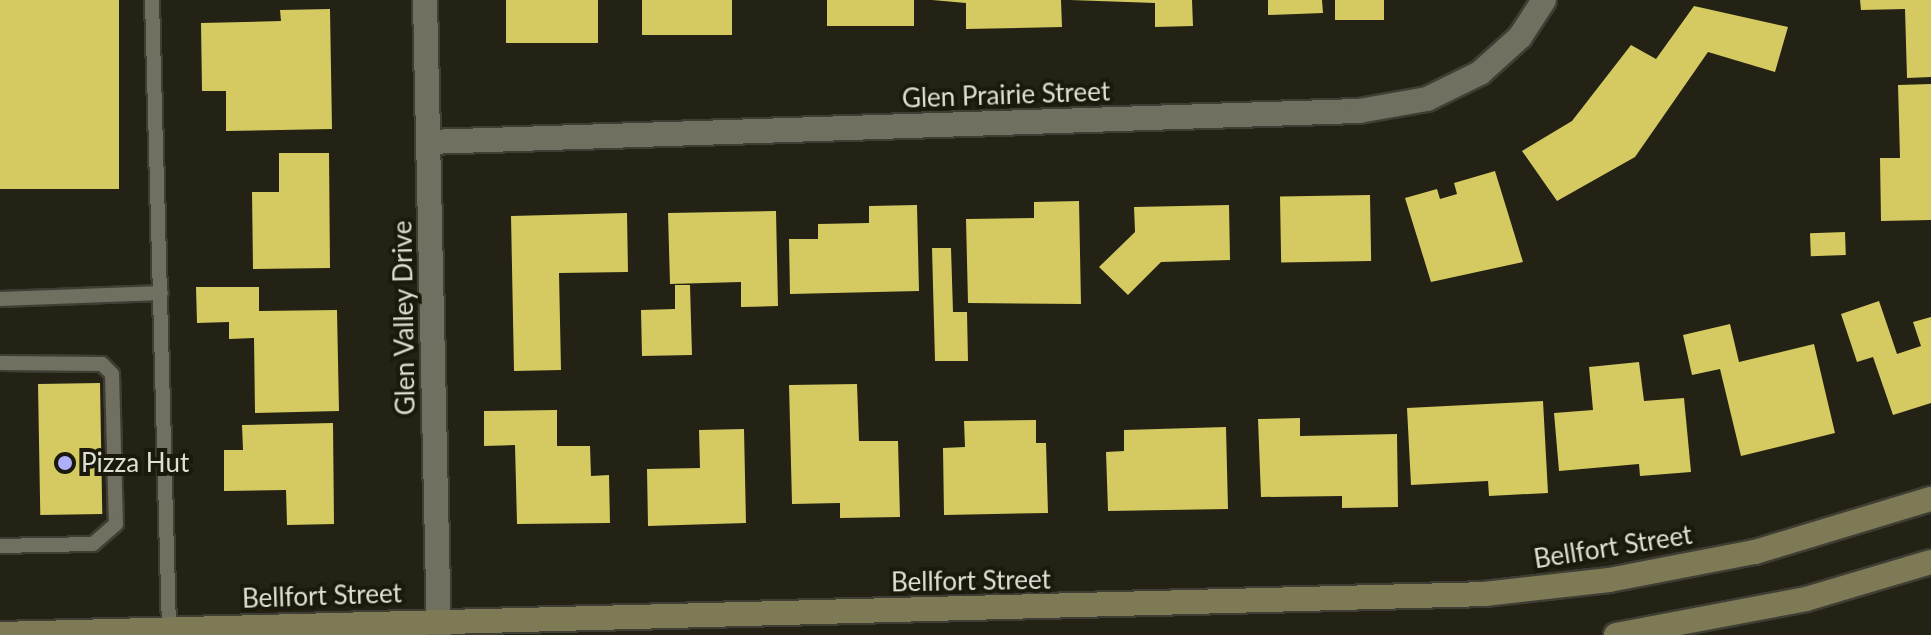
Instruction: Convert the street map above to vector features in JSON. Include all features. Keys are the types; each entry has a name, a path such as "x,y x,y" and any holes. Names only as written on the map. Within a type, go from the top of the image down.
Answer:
{"main road":[{"name":"Bellfort Street","path":"0,634 439,627 1484,594 1609,580 1755,552 1931,499"},
{"path":"1616,635 1806,599 1931,562"}],"street":[{"name":"Glen Valley Drive","path":"425,0 439,627"},
{"name":"Glen Prairie Street","path":"428,142 1359,111 1427,99 1480,73 1520,37 1544,0"}],"lane":[{"path":"152,0 169,629"},
{"path":"0,299 161,293"},
{"path":"0,363 102,364 112,374 116,524 93,544 0,546"}],"building":[{"path":"0,0 119,0 119,189 0,189"},
{"path":"506,0 598,0 598,43 506,43"},
{"path":"642,0 732,0 732,35 642,35"},
{"path":"827,0 914,0 914,26 827,26"},
{"path":"932,0 1061,0 1062,27 966,29 966,3"},
{"path":"1070,0 1192,0 1193,26 1155,27 1155,3"},
{"path":"1268,0 1322,0 1323,13 1268,15"},
{"path":"1335,0 1384,0 1384,20 1335,20"},
{"path":"1860,0 1931,0 1931,77 1907,78 1905,9 1861,10"},
{"path":"1694,6 1788,27 1775,72 1708,52 1635,157 1557,201 1522,151 1572,121 1631,45 1656,59"},
{"path":"330,9 332,129 226,131 226,91 202,91 201,23 281,21 280,10"},
{"path":"1931,84 1931,220 1881,221 1880,158 1900,158 1898,85"},
{"path":"279,153 329,153 330,268 253,269 252,192 279,192"},
{"path":"1495,171 1523,262 1431,282 1405,198 1437,189 1440,199 1457,194 1454,183"},
{"path":"1370,195 1371,261 1281,263 1280,197"},
{"path":"1079,201 1081,304 968,303 966,219 1034,218 1034,202"},
{"path":"917,205 919,291 790,294 789,239 818,239 818,224 869,223 869,206"},
{"path":"1229,205 1230,260 1161,262 1128,295 1099,267 1135,232 1134,207"},
{"path":"776,211 778,306 741,307 741,282 670,284 668,213"},
{"path":"627,213 628,272 559,273 561,370 514,371 511,216"},
{"path":"1845,232 1846,255 1811,256 1810,233"},
{"path":"932,248 951,248 953,312 967,312 968,361 935,361"},
{"path":"675,285 690,285 692,355 642,356 641,310 675,309"},
{"path":"196,287 259,287 259,311 337,310 339,411 255,413 254,338 229,339 229,322 197,323"},
{"path":"1879,301 1897,354 1921,346 1913,322 1931,317 1931,403 1893,415 1873,357 1857,362 1841,314"},
{"path":"1730,324 1739,362 1814,344 1835,433 1741,456 1720,369 1692,375 1683,335"},
{"path":"1639,362 1644,401 1684,398 1691,472 1640,476 1639,464 1559,471 1554,413 1593,410 1589,367"},
{"path":"100,383 102,514 40,515 38,384"},
{"path":"857,384 859,441 898,441 900,517 840,518 840,503 792,504 789,385"},
{"path":"1543,401 1548,493 1489,496 1488,481 1411,485 1407,408"},
{"path":"557,410 557,446 590,446 591,476 609,475 610,523 517,524 515,445 484,446 484,411"},
{"path":"1300,418 1300,436 1397,434 1398,507 1342,508 1342,496 1261,497 1258,419"},
{"path":"1036,420 1036,443 1046,443 1048,513 944,515 943,448 965,447 964,421"},
{"path":"333,423 334,524 287,525 286,490 224,491 224,450 243,450 242,425"},
{"path":"1226,427 1228,509 1108,511 1106,452 1124,451 1124,430"},
{"path":"744,429 746,523 648,526 647,469 700,468 699,430"}],"place":[{"name":"Pizza Hut","path":"65,463"}]}
